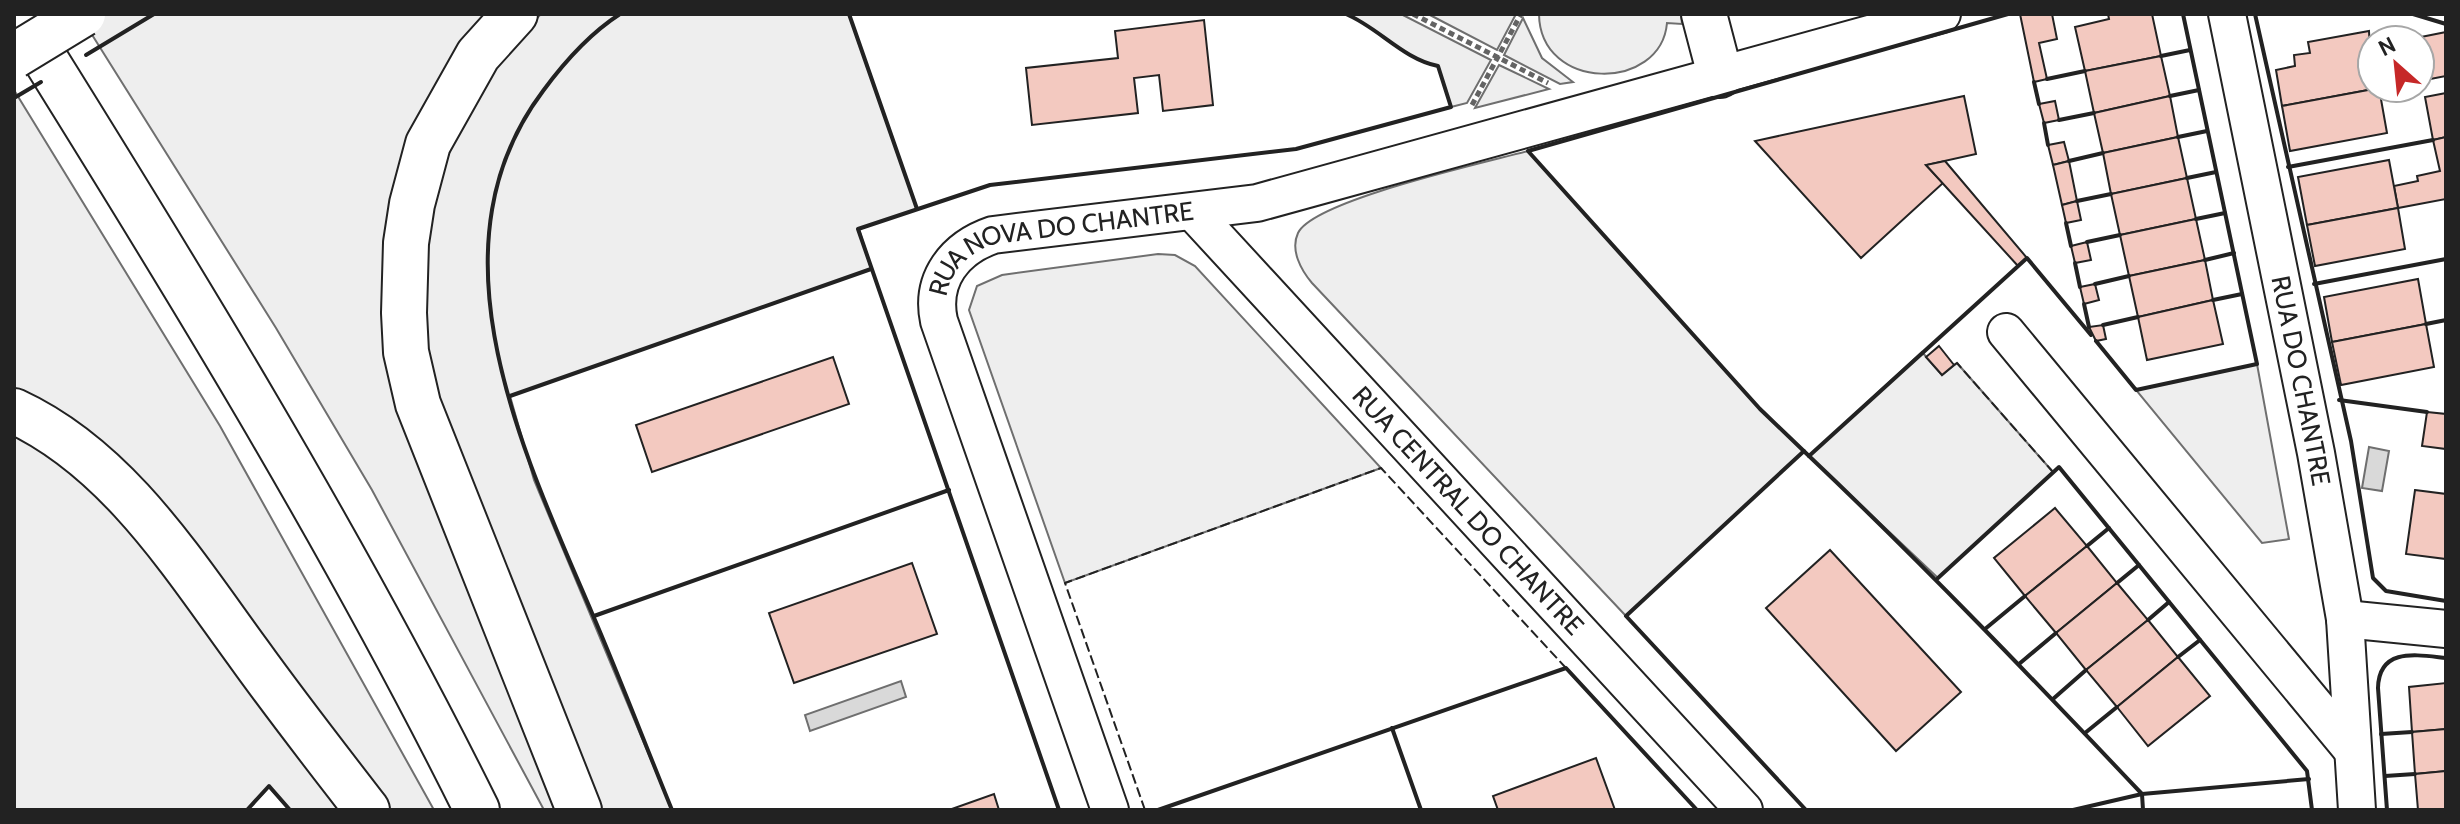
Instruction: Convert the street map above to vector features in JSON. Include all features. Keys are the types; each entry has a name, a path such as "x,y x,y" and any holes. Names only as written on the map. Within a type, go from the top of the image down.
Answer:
{"main road":[{"path":"17,14 190,297 318,517 477,810"},
{"path":"42,14 221,303 350,527 500,810"},
{"path":"14,56 83,14"},
{"path":"515,14 478,55 428,144 406,243 406,352 418,404 579,810"},
{"path":"1704,14 1720,75"},
{"path":"14,411 43,424 108,475 154,528 367,810"}],"street":[{"name":"RUA NOVA DO CHANTRE","path":"1110,810 939,321 938,292 947,269 962,250 993,235 1257,203 1942,14"},
{"name":"RUA DO CHANTRE","path":"2227,14 2316,453 2345,619 2357,810"},
{"name":"RUA CENTRAL DO CHANTRE","path":"1193,212 1744,810"},
{"path":"2006,332 2353,751"},
{"path":"2345,619 2446,629"}],"path":[{"path":"1413,14 1556,87"},
{"path":"1471,106 1521,14"}],"shaded area":[{"path":"79,14 487,14 386,250 559,810 544,810 372,490 276,328"},
{"path":"541,14 849,14 917,209 859,229 871,269 510,396 534,480 672,810 600,810 438,405 428,351 425,297 427,245 436,195 452,146 474,100 504,56"},
{"path":"1346,14 1401,14 1491,60 1467,103 1451,107 1438,66 1414,57"},
{"path":"1428,14 1516,14 1497,50"},
{"path":"1539,14 1681,14 1682,24 1667,23 1660,46 1645,62 1624,71 1601,74 1578,69 1559,58 1545,40"},
{"path":"1523,18 1542,58 1573,82 1560,84 1504,55"},
{"path":"1499,65 1549,89 1475,108"},
{"path":"14,90 220,426 434,810 384,810 83,430 42,401 14,388"},
{"path":"1528,151 1760,409 1804,451 1626,616 1312,283 1296,253 1298,233 1311,220 1335,208 1404,184"},
{"path":"1158,254 1175,255 1195,266 1381,468 1065,583 969,310 977,286 1002,275"},
{"path":"1922,352 1942,375 1957,363 2053,472 1938,578 1809,456"},
{"path":"2257,364 2289,539 2262,543 2136,390"},
{"path":"14,429 96,491 133,532 341,810 290,810 269,787 247,810 14,810"},
{"path":"2369,447 2389,451 2382,491 2362,488"},
{"path":"901,681 906,697 810,731 805,715"}],"building":[{"path":"2020,14 2052,14 2057,39 2039,43 2047,79 2034,82"},
{"path":"2108,14 2152,14 2161,56 2085,71 2075,27 2109,19"},
{"path":"1204,20 1213,105 1163,111 1159,75 1134,78 1138,113 1032,125 1026,68 1118,58 1115,31"},
{"path":"2446,32 2446,76 2436,78 2436,34"},
{"path":"2356,33 2356,92 2282,106 2276,70 2295,66 2294,55 2310,53 2308,42"},
{"path":"2161,56 2170,96 2094,113 2085,71"},
{"path":"2356,92 2356,104 2382,104 2387,133 2290,151 2282,106"},
{"path":"2446,93 2446,137 2433,140 2426,104 2436,104 2436,95"},
{"path":"1964,96 1976,154 1926,165 1943,183 1861,258 1755,141"},
{"path":"2170,96 2178,137 2103,153 2094,113"},
{"path":"2055,101 2059,120 2044,123 2039,104"},
{"path":"2178,137 2187,178 2111,194 2103,153"},
{"path":"2446,137 2446,199 2398,208 2394,186 2418,181 2417,176 2440,171 2433,140"},
{"path":"2064,142 2069,161 2053,165 2048,145"},
{"path":"2389,160 2398,208 2307,225 2298,177"},
{"path":"1945,161 2027,258 2018,266 1926,165"},
{"path":"2069,161 2077,201 2062,205 2053,165"},
{"path":"2187,178 2196,219 2120,235 2111,194"},
{"path":"2077,201 2081,220 2066,223 2062,205"},
{"path":"2398,208 2405,249 2315,266 2307,225"},
{"path":"2196,219 2205,260 2129,276 2120,235"},
{"path":"2087,242 2091,260 2075,263 2071,246"},
{"path":"2205,260 2213,300 2138,317 2129,276"},
{"path":"2418,279 2426,324 2332,342 2324,297"},
{"path":"2095,284 2099,300 2084,304 2080,287"},
{"path":"2213,300 2223,344 2147,360 2138,317"},
{"path":"2426,324 2434,367 2341,385 2332,342"},
{"path":"2103,325 2106,339 2096,341 2089,327"},
{"path":"1939,346 1954,365 1942,375 1926,357"},
{"path":"833,357 849,404 652,472 636,425"},
{"path":"2427,412 2446,414 2446,449 2422,446"},
{"path":"2415,490 2446,494 2446,559 2406,554"},
{"path":"2055,508 2087,546 2025,596 1994,558"},
{"path":"2087,546 2117,583 2056,633 2025,596"},
{"path":"1830,550 1961,692 1896,751 1766,608"},
{"path":"912,563 937,634 794,683 769,613"},
{"path":"2117,583 2148,620 2086,670 2056,633"},
{"path":"2148,620 2178,657 2117,707 2086,670"},
{"path":"2178,657 2210,696 2148,746 2117,707"},
{"path":"2446,683 2446,729 2412,732 2409,687"},
{"path":"2446,729 2446,771 2415,774 2412,732"},
{"path":"1596,758 1615,810 1498,810 1493,796"},
{"path":"2446,771 2446,810 2418,810 2415,774"},
{"path":"994,794 999,810 949,810"}],"fence":[{"path":"1954,365 1957,363 2053,472"},
{"path":"1145,810 1065,583 1381,468 1566,668"}],"wall":[{"path":"86,55 154,14"},
{"path":"620,14 588,39 560,69 543,91 508,152 491,217 488,284 497,352 515,420 539,487 672,810"},
{"path":"849,14 917,209"},
{"path":"1059,810 858,229 990,185 1296,149 1451,107 1438,66 1414,57 1346,14"},
{"path":"2008,14 1528,151 1760,409 1809,456 2027,258 2091,335"},
{"path":"2096,341 2136,390 2257,364 2183,14"},
{"path":"2255,14 2351,441 2373,578 2386,591 2446,601"},
{"path":"2413,14 2446,24"},
{"path":"2161,56 2190,50"},
{"path":"2047,79 2085,71"},
{"path":"14,98 41,82"},
{"path":"2034,82 2039,104"},
{"path":"2170,96 2199,90"},
{"path":"2059,120 2094,113"},
{"path":"2044,123 2048,145"},
{"path":"2178,137 2207,131"},
{"path":"2288,167 2433,140"},
{"path":"2069,161 2103,153"},
{"path":"2187,178 2216,172"},
{"path":"2077,201 2111,194"},
{"path":"2196,219 2225,213"},
{"path":"2066,223 2071,246"},
{"path":"2087,242 2120,235"},
{"path":"2205,260 2234,253"},
{"path":"2314,284 2446,259"},
{"path":"2075,263 2080,287"},
{"path":"510,396 871,269"},
{"path":"2095,284 2129,276"},
{"path":"2213,300 2242,294"},
{"path":"2084,304 2089,327"},
{"path":"2103,325 2138,317"},
{"path":"2426,324 2446,320"},
{"path":"2339,400 2427,412"},
{"path":"1804,451 1626,616 1806,810"},
{"path":"1809,456 2019,665 2142,794 2143,810"},
{"path":"1938,578 2059,467 2307,771 2312,810"},
{"path":"594,616 949,490"},
{"path":"2087,546 2109,528"},
{"path":"2117,583 2139,565"},
{"path":"1985,629 2025,596"},
{"path":"2148,620 2169,602"},
{"path":"2019,664 2056,633"},
{"path":"2178,657 2200,640"},
{"path":"2387,810 2378,688 2380,675 2385,666 2402,656 2446,658"},
{"path":"1158,810 1566,668 1697,810"},
{"path":"2053,699 2086,670"},
{"path":"2085,733 2117,707"},
{"path":"1392,728 1421,810"},
{"path":"2381,734 2412,732"},
{"path":"2385,776 2415,774"},
{"path":"2073,810 2142,794 2309,779"},
{"path":"247,810 269,786 290,810"}]}
